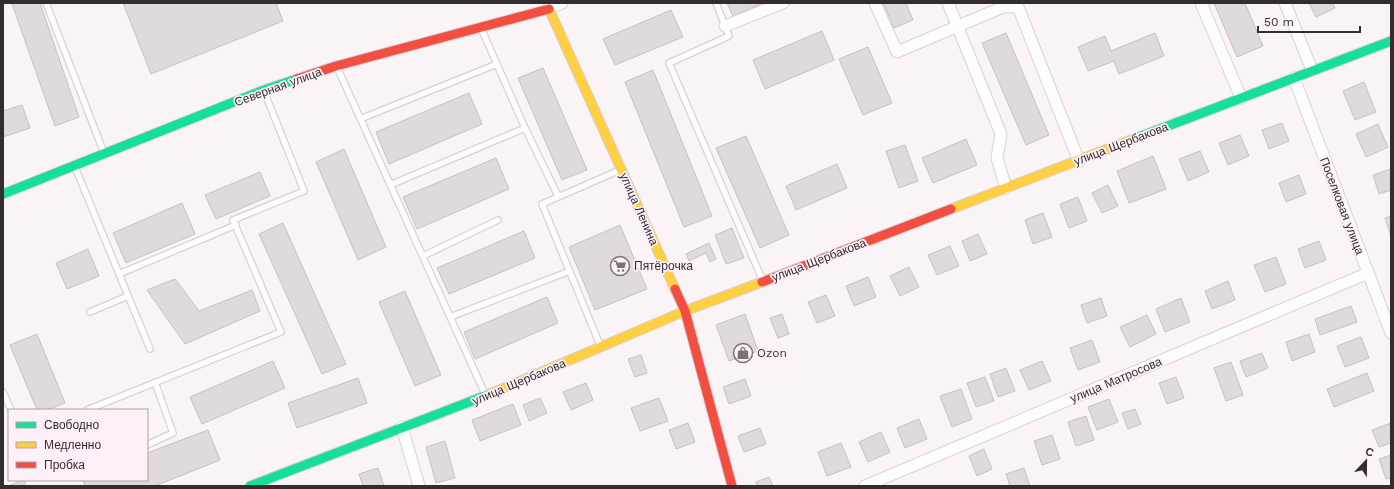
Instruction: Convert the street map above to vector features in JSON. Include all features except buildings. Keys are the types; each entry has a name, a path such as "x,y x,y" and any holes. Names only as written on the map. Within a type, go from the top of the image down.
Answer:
{"street":[{"name":"Северная улица","path":"3,194 264,90 336,66 481,27 562,3"},
{"path":"725,26 783,3"},
{"path":"875,3 897,52 1003,5 1018,8 1079,160"},
{"path":"948,3 1001,134 997,158 1006,188"},
{"path":"1201,3 1241,98"},
{"path":"1285,3 1312,70"},
{"name":"улица Ленина","path":"549,8 685,311 732,486"},
{"name":"улица Щербакова","path":"250,486 486,396 685,311 1391,41"},
{"name":"Поселковая улица","path":"1294,78 1391,333"},
{"name":"улица Матросова","path":"865,486 1368,273"},
{"path":"402,427 419,486"}],"lane":[{"path":"46,3 104,155"},
{"path":"716,3 729,36 669,63 763,282"},
{"path":"481,27 525,128 558,196"},
{"path":"360,119 497,64"},
{"path":"336,66 486,396"},
{"path":"89,409 281,332 233,220 304,191 264,90"},
{"path":"390,185 525,128"},
{"path":"75,166 150,349"},
{"path":"601,347 542,204 621,169"},
{"path":"422,256 498,220"},
{"path":"119,274 236,226"},
{"path":"450,317 570,271"},
{"path":"90,312 128,296"},
{"path":"148,445 173,433 155,382"},
{"path":"3,392 11,409"}],"traffic: fast":[{"path":"1131,140 1391,41"},
{"path":"3,194 264,90 297,79"},
{"path":"250,486 490,394"}],"traffic: slow":[{"path":"549,9 675,289"},
{"path":"951,209 1131,140"},
{"path":"490,394 685,311 762,282"}],"traffic: jam":[{"path":"297,79 336,66 549,9"},
{"path":"762,282 951,209"},
{"path":"675,289 685,311 732,486"}],"place":[{"name":"Пятёрочка","path":"620,266"},
{"name":"Ozon","path":"743,353"}]}
